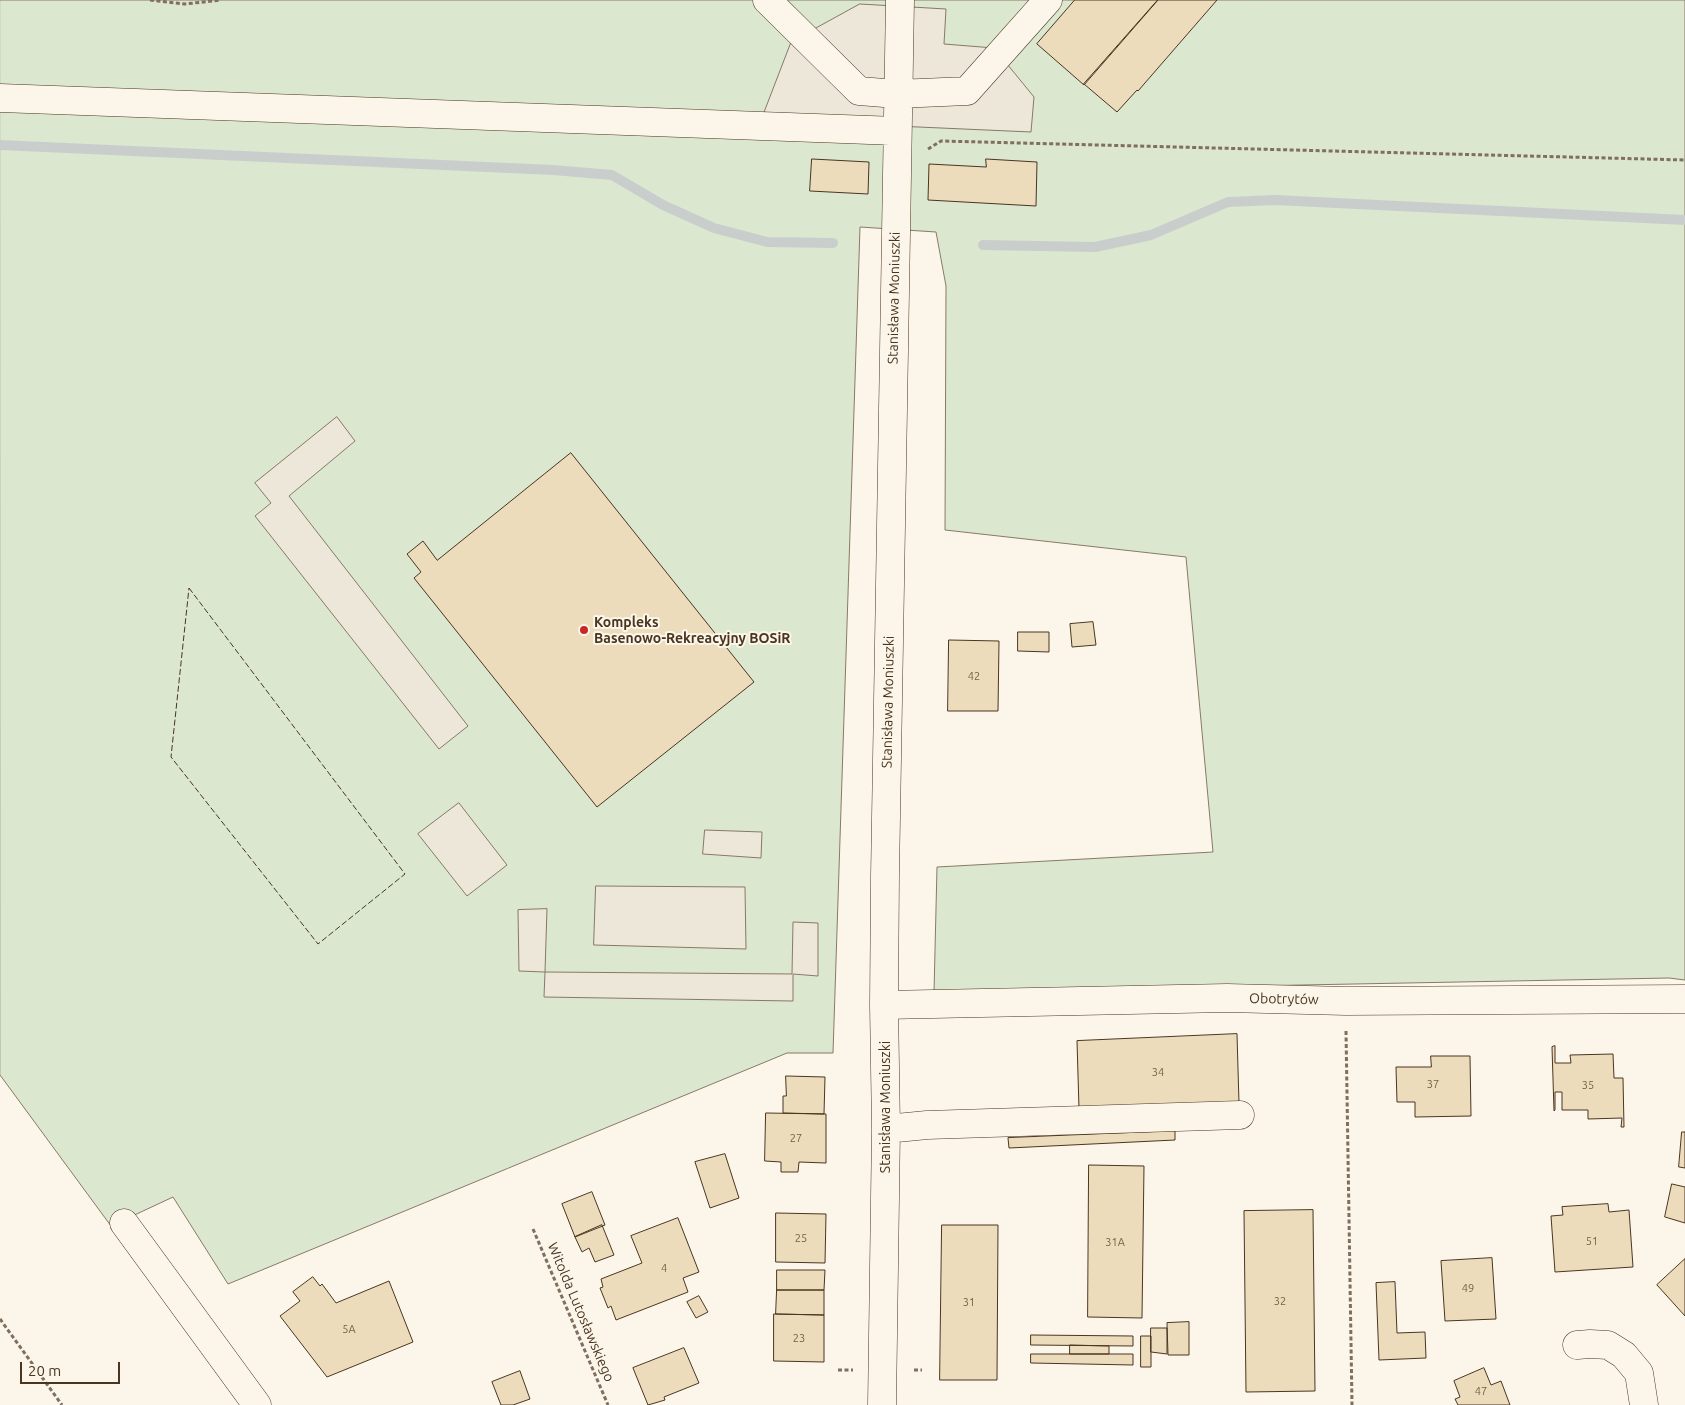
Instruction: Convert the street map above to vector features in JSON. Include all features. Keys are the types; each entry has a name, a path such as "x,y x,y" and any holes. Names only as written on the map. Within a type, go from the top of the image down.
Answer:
{"street":[{"path":"767,0 859,91 898,94 967,91 1048,0"},
{"name":"Stanisława Moniuszki","path":"882,1405 886,1129 884,1004 900,0"},
{"path":"0,98 897,131"},
{"name":"Obotrytów","path":"884,1004 1227,998 1346,1001 1685,999"},
{"path":"886,1129 927,1125 1240,1115"},
{"path":"124,1224 258,1405"},
{"path":"1577,1345 1608,1345 1624,1355 1639,1374 1644,1405"}],"path":[{"path":"150,0 185,4 220,0"},
{"path":"923,152 941,141 1685,160"},
{"path":"1346,1001 1352,1405"},
{"name":"Witolda Lutosławskiego","path":"533,1229 608,1405"},
{"path":"0,1320 62,1405"}],"green space":[{"path":"0,0 1685,0 1685,980 1669,978 934,992 937,867 1213,852 1186,557 945,530 946,286 936,232 860,227 833,1053 787,1053 228,1284 173,1197 111,1226 0,1075"}],"shaded area":[{"path":"860,4 946,9 944,44 994,48 1034,97 1031,132 761,120 791,42"},
{"path":"337,417 355,441 289,496 468,726 439,749 255,516 271,503 255,483"},
{"path":"459,803 507,865 467,896 418,834"},
{"path":"705,830 762,832 761,858 703,854"},
{"path":"596,886 745,887 746,949 594,945"},
{"path":"547,909 545,972 519,971 518,910"},
{"path":"793,922 818,923 818,976 793,974 793,1001 544,997 545,972 792,974"}],"building":[{"path":"1075,0 1158,0 1084,85 1037,44"},
{"path":"1158,0 1217,0 1138,91 1117,112 1084,84"},
{"path":"812,159 869,162 868,194 810,191"},
{"path":"986,159 1037,162 1036,206 928,200 929,164 986,167"},
{"name":"Kompleks Basenowo-Rekreacyjny BOSiR","path":"571,453 754,682 597,807 414,578 421,572 407,554 423,541 437,560"},
{"path":"1093,622 1096,645 1072,647 1070,624"},
{"path":"1018,632 1049,632 1049,652 1018,651"},
{"path":"949,640 999,641 998,711 948,711"},
{"path":"1237,1034 1239,1103 1079,1109 1077,1041"},
{"path":"1555,1046 1555,1063 1571,1063 1570,1055 1613,1054 1614,1078 1623,1078 1624,1127 1621,1127 1622,1118 1588,1119 1588,1110 1562,1110 1562,1092 1555,1092 1554,1111 1552,1047"},
{"path":"1431,1056 1470,1056 1471,1116 1415,1117 1415,1102 1397,1102 1396,1067 1431,1067"},
{"path":"786,1076 825,1077 824,1114 783,1113 783,1096 786,1096"},
{"path":"766,1113 826,1114 826,1163 799,1162 798,1172 781,1172 781,1162 765,1161"},
{"path":"1175,1131 1175,1140 1009,1148 1008,1138"},
{"path":"1682,1132 1685,1132 1685,1168 1679,1167"},
{"path":"725,1154 739,1198 710,1208 695,1162"},
{"path":"1089,1165 1144,1166 1142,1318 1088,1317"},
{"path":"1672,1184 1685,1187 1685,1223 1665,1217"},
{"path":"592,1192 605,1225 575,1237 562,1204"},
{"path":"1608,1204 1609,1212 1629,1210 1633,1267 1555,1272 1551,1216 1563,1215 1562,1207"},
{"path":"1313,1210 1315,1391 1246,1392 1244,1211"},
{"path":"776,1213 826,1214 825,1263 776,1262"},
{"path":"678,1218 699,1272 683,1278 688,1292 616,1320 611,1306 608,1308 600,1288 603,1287 601,1279 642,1263 631,1236"},
{"path":"602,1225 614,1255 595,1262 589,1248 582,1252 575,1237"},
{"path":"942,1225 998,1225 997,1380 940,1380"},
{"path":"1492,1258 1496,1319 1445,1321 1441,1261"},
{"path":"1685,1259 1685,1316 1657,1285"},
{"path":"777,1270 825,1270 824,1290 777,1290"},
{"path":"313,1277 320,1286 322,1284 336,1303 389,1281 413,1342 327,1377 280,1316 300,1301 293,1292"},
{"path":"1395,1282 1397,1333 1425,1332 1426,1358 1379,1360 1376,1283"},
{"path":"777,1290 824,1290 824,1315 776,1314"},
{"path":"699,1296 708,1312 696,1318 687,1302"},
{"path":"774,1314 824,1315 824,1362 774,1361"},
{"path":"1189,1322 1189,1355 1168,1355 1167,1323"},
{"path":"1151,1328 1167,1328 1167,1354 1151,1352"},
{"path":"1031,1335 1133,1336 1133,1346 1031,1345"},
{"path":"1141,1336 1151,1336 1151,1367 1141,1367"},
{"path":"1070,1345 1109,1346 1109,1354 1070,1354"},
{"path":"684,1348 699,1383 664,1397 665,1400 648,1405 633,1368"},
{"path":"1031,1354 1133,1354 1133,1365 1031,1363"},
{"path":"1484,1368 1491,1385 1501,1381 1510,1405 1458,1405 1455,1399 1460,1397 1454,1381"},
{"path":"520,1371 530,1399 513,1405 501,1405 492,1382"}],"waterway":[{"path":"0,145 553,170 612,175 663,205 714,228 767,242 833,243"},
{"path":"983,245 1095,247 1151,235 1228,202 1275,200 1685,220"}],"fence":[{"path":"189,588 405,874 318,944 171,757 189,588"}],"place":[{"name":"Kompleks Basenowo-Rekreacyjny BOSiR","path":"584,630"}]}
